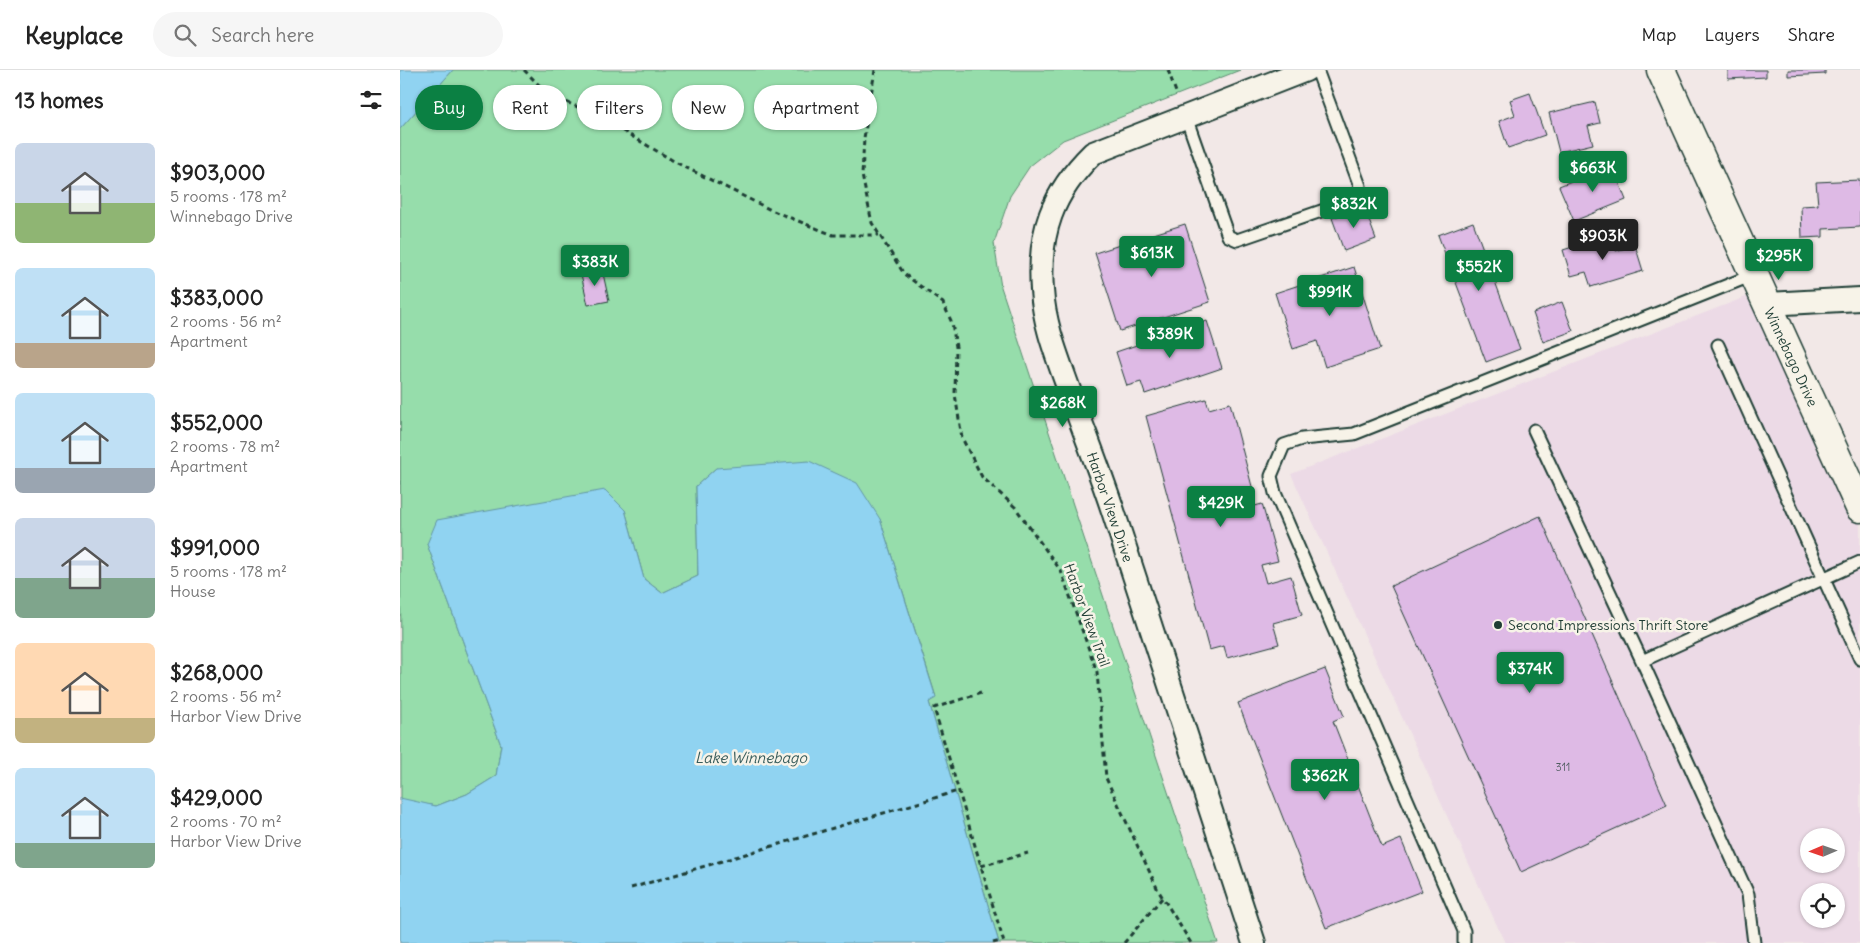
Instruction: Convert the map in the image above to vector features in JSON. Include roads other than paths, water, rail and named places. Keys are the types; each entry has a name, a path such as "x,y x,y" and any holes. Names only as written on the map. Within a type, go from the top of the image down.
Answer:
{"main road":[{"name":"Winnebago Drive","path":"1661,70 1860,508"}],"street":[{"name":"Harbor View Drive","path":"1254,943 1114,512 1051,340 1042,290 1042,250 1048,219 1058,197 1076,170 1093,153 1306,70"},
{"path":"1767,304 1860,299"}],"lane":[{"path":"1186,117 1228,236 1238,240 1356,199 1360,186 1317,70"},
{"path":"1464,943 1464,931 1275,493 1271,476 1284,445 1302,439 1354,434 1754,275"},
{"path":"1718,345 1860,660"},
{"path":"1534,430 1748,894 1754,943"},
{"path":"1642,661 1860,562"}],"water":[{"path":"400,70 453,70 440,85 415,85 415,112 400,129"},
{"name":"Lake Winnebago","path":"809,461 857,483 880,519 936,698 929,702 999,943 400,943 400,798 436,806 467,794 496,776 501,745 427,544 437,520 605,490 625,510 644,579 662,593 698,576 696,486 716,468"}],"place":[{"name":"Second Impressions Thrift Store","path":"1498,625"}]}
